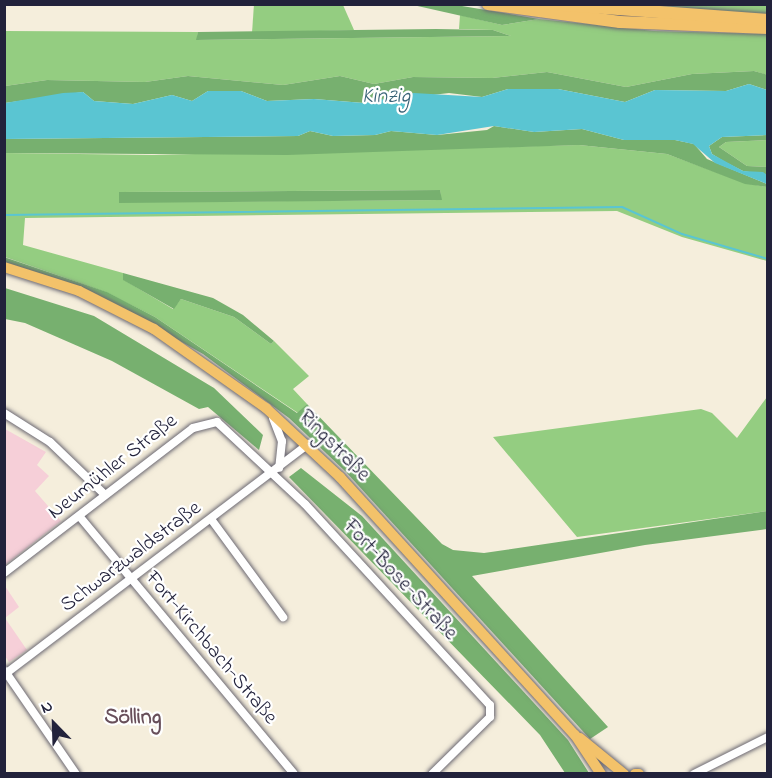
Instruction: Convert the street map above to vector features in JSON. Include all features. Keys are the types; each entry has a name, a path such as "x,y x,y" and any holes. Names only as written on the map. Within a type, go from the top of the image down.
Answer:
{"highway":[{"path":"488,4 620,22 768,28"},
{"path":"550,4 768,20"}],"main road":[{"name":"Ringstraße","path":"4,267 79,291 154,329 266,408 308,444 575,735 601,774"},
{"name":"Ringstraße","path":"575,735 624,774"}],"street":[{"path":"266,408 282,441 279,468"},
{"path":"4,413 50,442 105,495"},
{"name":"Neumühler Straße","path":"4,573 80,517 105,495 193,428 209,421 217,422 270,475"},
{"name":"Schwarzwaldstraße","path":"5,672 270,475 308,444"},
{"name":"Fort-Bose-Straße","path":"270,475 305,504 490,705 490,717 432,774"},
{"name":"Fort-Kirchbach-Straße","path":"80,517 294,774"},
{"path":"211,519 284,617"},
{"path":"5,672 76,774"},
{"path":"693,773 768,737"}],"shaded area":[{"path":"5,429 46,452 37,465 49,476 35,491 61,521 5,565"},
{"path":"5,586 19,607 5,618"},
{"path":"5,618 27,650 9,662 5,656"}],"green space":[{"path":"254,4 343,5 354,30 252,33"},
{"path":"413,5 456,5 539,19 502,25"},
{"path":"585,5 767,5 767,15"},
{"path":"460,15 502,25 539,19 654,31 767,34 767,75 754,71 692,74 626,87 547,72 492,78 413,77 374,84 340,76 283,85 188,76 145,82 47,80 5,86 5,31 198,32 197,40 511,36 493,30 459,29"},
{"path":"493,30 511,36 196,40 198,32"},
{"path":"754,71 768,75 767,90 749,84 726,91 655,90 625,102 558,89 508,89 482,97 449,93 364,103 314,99 267,101 241,91 208,91 192,101 172,95 133,104 94,101 83,92 5,103 5,86 47,80 145,82 188,76 283,85 340,76 374,84 413,77 492,78 547,72 626,87 692,74"},
{"path":"494,126 534,132 582,129 624,140 675,140 694,144 707,159 767,184 767,187 745,184 667,154 579,145 287,155 5,153 4,139 298,136 310,131 333,136 375,135 391,131 437,135 487,130"},
{"path":"767,135 767,140 726,142 719,147 747,166 767,167 767,175 743,171 725,162 712,154 709,146 722,137"},
{"path":"767,140 767,167 747,166 719,147 726,142"},
{"path":"579,145 667,154 745,183 767,187 767,261 682,237 617,211 25,218 23,245 123,273 124,280 173,309 181,299 234,317 271,344 274,341 309,376 293,389 307,404 298,413 155,317 106,292 5,257 4,153 154,155","holes":["440,190 441,200 119,202 120,192"]},
{"path":"440,190 442,200 119,203 119,192"},
{"path":"4,257 107,292 155,317 297,413 307,404 442,544 453,550 484,553 767,511 767,529 645,545 472,576 608,727 590,739 346,472 289,418 203,354 129,312 5,264"},
{"path":"123,273 213,298 243,315 274,341 271,344 234,317 181,299 174,309 123,280"},
{"path":"5,288 94,316 214,388 263,435 259,450 208,407 199,409 112,361 25,323 5,319"},
{"path":"767,397 767,511 577,537 493,437 701,409 712,413 737,438"},
{"path":"301,468 362,516 568,740 589,773 565,773 540,735 289,477"}],"water":[{"path":"749,84 767,90 767,135 722,137 709,146 712,154 743,171 763,172 767,175 767,184 715,163 693,144 675,140 624,140 582,129 534,132 494,126 437,135 391,131 375,135 333,136 310,131 298,136 5,139 5,103 63,93 83,92 94,101 133,104 172,95 192,101 208,91 241,91 267,101 314,99 364,103 414,93 482,97 508,89 558,89 625,102 655,90 726,91"}],"waterway":[{"path":"4,215 622,207 682,234 768,259"}],"district":[{"name":"Sölling","path":"133,719"}],"water label":[{"name":"Kinzig","path":"386,98"}]}
